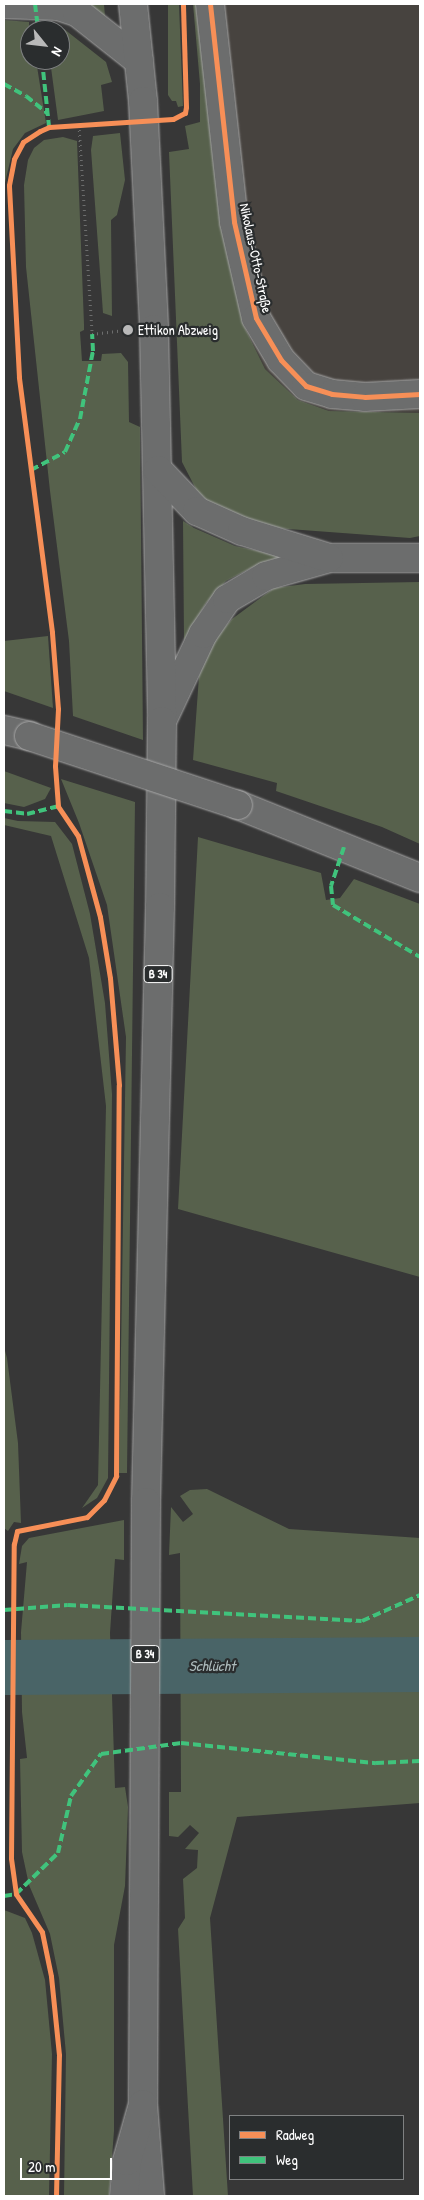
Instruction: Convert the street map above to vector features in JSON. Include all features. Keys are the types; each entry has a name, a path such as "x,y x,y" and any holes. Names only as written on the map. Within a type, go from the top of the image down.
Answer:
{"main road":[{"path":"4,4 58,6 78,12 139,61"},
{"name":"B 34","path":"133,4 143,101 154,329 162,721 160,907 146,1502 142,2104 150,2196"},
{"name":"Nikolaus-Otto-Straße","path":"210,4 234,222 256,318 281,360 306,386 332,394 365,397 420,394"},
{"path":"158,470 197,511 242,531 329,558"},
{"path":"162,721 203,634 228,598 266,576 329,558 420,558"},
{"path":"16,733 238,805 420,878"},
{"path":"124,2196 127,2161 142,2104"}],"path":[{"path":"79,125 92,334 154,329"}],"shaded area":[{"path":"202,4 420,4 420,413 329,411 298,400 265,369 244,326 221,215"}],"green space":[{"path":"85,4 104,4 105,17"},
{"path":"168,4 179,4 183,106 178,107 176,101 172,101 168,95"},
{"path":"193,4 202,4 221,215 244,326 265,369 298,400 329,411 420,413 420,536 410,538 275,528 214,508 198,493 182,462 169,152 189,149 185,126 200,122 200,84"},
{"path":"4,20 20,21 20,70 38,70 46,123 25,133 13,149 4,187"},
{"path":"70,34 106,62 112,82 101,85 104,111 58,120 51,70 70,70"},
{"path":"120,133 125,180 117,215 111,220 112,316 103,313 91,150 93,136"},
{"path":"63,137 77,141 84,324 84,330 80,332 82,361 101,361 102,354 121,353 128,362 129,422 140,427 143,740 73,716 69,641 50,491 26,267 24,185 28,160 34,148 44,140"},
{"path":"183,521 194,528 235,546 286,557 251,568 226,581 206,603 184,640"},
{"path":"420,582 420,844 382,827 276,791 277,783 193,760 199,676 211,643 232,619 274,588 305,584"},
{"path":"48,636 53,708 4,691 4,641"},
{"path":"4,771 51,788 45,799 24,807 4,803"},
{"path":"61,779 135,802 127,1473 119,1473 126,1037 107,905 79,823"},
{"path":"4,818 18,821 55,822 72,844 90,914 105,1003 112,1094 108,1478 97,1498 82,1508 98,1485 106,1106 89,958 51,836 4,825"},
{"path":"198,837 321,873 326,900 340,898 354,879 420,904 420,1277 178,1209"},
{"path":"4,1347 18,1443 21,1523 14,1522 8,1531 4,1528"},
{"path":"207,1489 289,1529 420,1538 420,1803 237,1817 210,1918 228,2196 193,2196 178,1929 185,1918 183,1879 197,1868 198,1850 185,1849 199,1833 190,1825 178,1837 169,1836 169,1792 181,1792 180,1553 169,1555 171,1507 183,1522 193,1514 180,1496 190,1490"},
{"path":"124,1520 124,1560 115,1559 110,1633 115,1788 125,1787 128,1807 125,1886 114,1945 114,2131 109,2196 64,2196 66,2054 59,1978 50,1934 29,1885 22,1852 20,1759 27,1758 22,1712 21,1632 27,1562 19,1564 22,1546 29,1538"},
{"path":"4,1910 25,1918 32,1933 45,1980 52,2054 49,2196 4,2196"}],"waterway":[{"name":"Schlücht","path":"4,1667 420,1664"}],"marked path":[{"path":"35,4 37,20"},
{"path":"43,70 49,127"},
{"path":"4,84 26,96 48,114"},
{"path":"31,470 65,452 80,419 93,351 92,334"},
{"path":"4,811 27,814 58,806"},
{"path":"344,847 331,886 333,905 420,957"},
{"path":"4,1610 68,1605 362,1621 420,1595"},
{"path":"4,1896 16,1894 58,1853 71,1796 101,1754 181,1743 376,1763 420,1761"}],"cycle path":[{"path":"56,2196 59,2055 51,1976 42,1932 16,1894 11,1858 14,1544 17,1531 87,1517 104,1500 116,1476 119,1085 110,978 100,917 78,836 58,806 55,766 58,709 52,632 19,377 9,185 14,159 23,142 49,127 173,119 185,113 183,4"},
{"path":"210,4 234,222 256,318 281,360 306,386 332,394 365,397 420,394"}],"place":[{"name":"Ettikon Abzweig","path":"128,330"}]}
